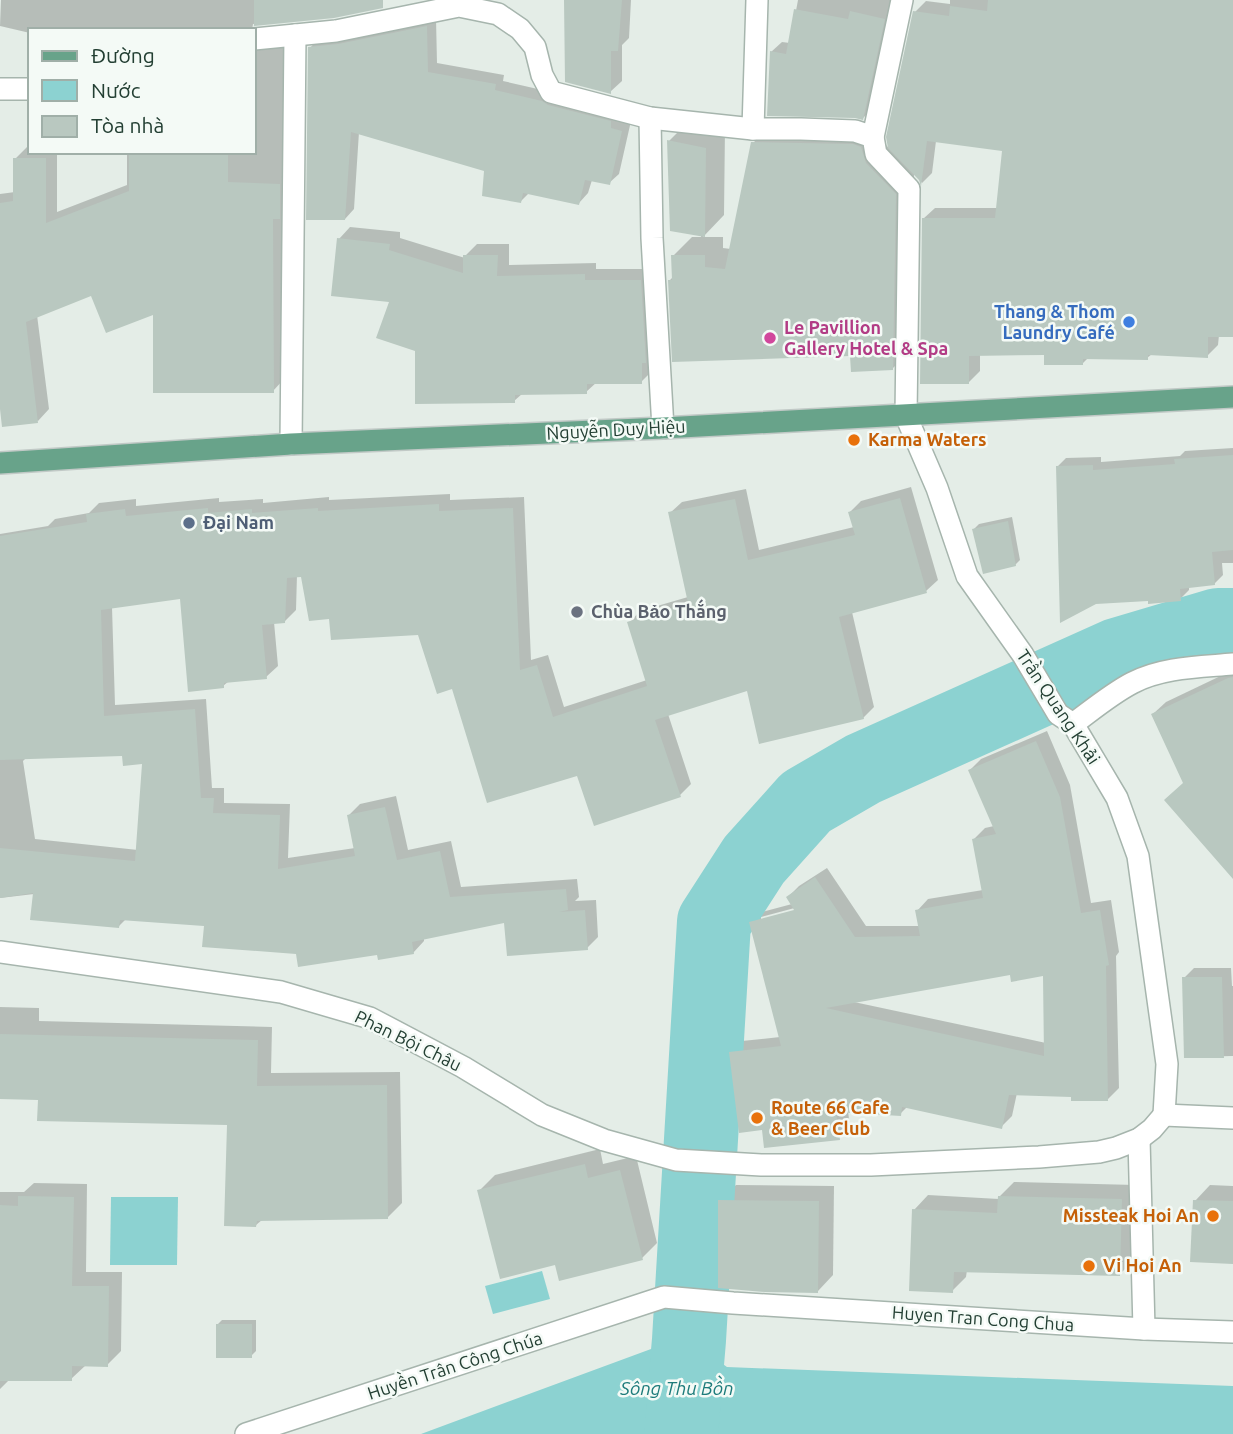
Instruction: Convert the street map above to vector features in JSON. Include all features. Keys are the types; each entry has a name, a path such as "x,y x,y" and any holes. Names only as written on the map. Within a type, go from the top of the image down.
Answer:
{"main road":[{"name":"Nguyễn Duy Hiệu","path":"0,463 291,444 906,416 1233,397"}],"street":[{"path":"753,129 757,0"},
{"path":"902,0 873,137 876,154 909,189 906,416"},
{"path":"256,40 335,31 380,10 459,6 498,13 520,29 534,47 542,75 551,92 650,118 753,129 855,131 873,137"},
{"path":"291,444 295,35"},
{"path":"0,89 28,89"},
{"path":"650,118 652,238 663,428"},
{"name":"Trần Quang Khải","path":"906,416 937,488 967,576 1023,655 1117,798 1138,856 1167,1064 1164,1115"},
{"path":"1066,719 1133,682 1160,673 1233,664"},
{"name":"Phan Bội Châu","path":"0,952 281,992 370,1018 463,1067 542,1115 604,1140 676,1160 761,1165 871,1165 1099,1152 1139,1139"},
{"path":"1144,1329 1139,1139 1164,1115 1233,1118"},
{"name":"Huyen Tran Cong Chua","path":"664,1297 1144,1329 1233,1332"},
{"name":"Huyền Trân Công Chúa","path":"246,1434 664,1297"}],"water":[{"path":"1233,596 1233,637 1201,638 1085,692 1059,649 1106,628"},
{"path":"111,1197 178,1197 177,1265 110,1265"},
{"path":"542,1271 550,1299 493,1314 485,1286"},
{"name":"Sông Thu Bồn","path":"689,1340 727,1367 1233,1386 1233,1434 421,1434 670,1342"}],"building":[{"path":"254,0 383,0 383,8 334,18 254,26"},
{"path":"564,0 622,0 618,51 611,51 611,94 565,82"},
{"path":"988,0 1233,0 1233,337 1208,337 1208,358 1148,355 1148,360 1083,359 1083,365 1044,365 1044,355 969,356 969,384 920,384 922,218 995,218 1002,151 927,141 921,186 919,180 888,148 886,137 913,11 949,16 950,6 987,11"},
{"path":"794,9 848,19 850,11 885,19 863,120 767,116 770,51 786,54"},
{"path":"427,26 428,72 496,84 495,90 611,121 611,128 622,131 610,185 585,180 579,205 523,193 521,203 482,196 484,171 351,132 345,220 306,220 308,47 338,44"},
{"path":"667,140 706,148 705,237 670,231"},
{"path":"751,142 853,144 861,147 866,163 896,194 893,370 851,372 850,356 672,362 668,280 672,280 671,255 705,255 705,267 725,269"},
{"path":"129,154 228,154 228,182 280,184 280,219 273,219 274,393 153,393 153,315 106,333 91,296 26,322 38,423 2,427 0,203 13,201 13,158 46,158 46,223 129,191"},
{"path":"337,238 390,244 389,250 463,273 463,255 498,255 497,276 585,274 585,280 641,280 646,363 642,363 642,384 587,384 587,394 515,395 515,403 415,404 415,351 376,338 389,302 331,296"},
{"path":"1233,455 1233,550 1212,552 1215,585 1180,589 1181,601 1096,604 1060,623 1056,466 1093,465 1093,470 1175,464 1174,459"},
{"path":"900,498 927,593 839,617 864,719 759,744 747,691 655,720 681,797 594,826 577,776 487,803 452,689 437,694 418,635 331,640 329,619 309,621 301,577 287,578 285,623 262,625 267,679 224,683 224,688 188,692 180,599 101,610 104,716 195,709 201,798 214,798 213,813 280,815 278,869 355,856 347,815 385,807 397,860 440,851 450,897 566,889 568,910 559,912 585,910 588,950 507,956 504,923 412,942 414,954 378,960 377,955 298,967 296,954 202,947 204,926 120,920 119,928 30,920 33,893 0,898 0,848 135,861 142,764 123,766 122,756 0,760 0,536 87,522 86,514 125,509 126,516 208,508 208,513 252,509 252,513 439,504 439,511 513,508 520,670 537,665 553,717 647,686 627,622 688,603 668,512 735,499 748,560 855,535 848,512"},
{"path":"1008,521 1016,566 983,574 972,529"},
{"path":"1233,677 1233,879 1164,800 1183,783 1151,714"},
{"path":"1036,741 1060,797 1081,913 1100,910 1109,965 1106,966 1108,1101 1071,1101 1071,1097 1009,1095 1002,1129 902,1107 901,1116 836,1112 840,1140 764,1148 762,1130 739,1133 729,1052 781,1046 749,922 794,910 786,897 815,877 855,937 920,936 915,910 983,898 972,839 996,834 968,770","holes":["1010,975 1011,982 1043,976 1044,1056 826,1008"]},
{"path":"1182,977 1222,977 1224,1058 1184,1058"},
{"path":"0,1034 258,1040 257,1086 387,1085 388,1219 257,1221 256,1227 224,1226 227,1125 37,1121 38,1100 0,1099"},
{"path":"585,1164 588,1178 620,1170 643,1260 559,1281 555,1265 500,1279 477,1190"},
{"path":"18,1196 74,1197 72,1286 109,1286 108,1367 72,1366 72,1381 0,1381 0,1205 18,1206"},
{"path":"998,1196 1122,1199 1120,1276 954,1272 953,1293 909,1291 912,1209 997,1213"},
{"path":"718,1200 819,1201 818,1293 718,1288"},
{"name":"Missteak Hoi An","path":"1193,1200 1233,1201 1233,1264 1190,1262"},
{"path":"216,1324 252,1324 252,1358 216,1358"}],"waterway":[{"path":"681,1434 714,922 754,860 806,802 863,769 1117,655 1218,625 1233,625"}],"place":[{"name":"Thang & Thom Laundry Café","path":"1129,322"},
{"name":"Le Pavillion Gallery Hotel & Spa","path":"770,338"},
{"name":"Karma Waters","path":"854,440"},
{"name":"Đại Nam","path":"189,523"},
{"name":"Chùa Bảo Thắng","path":"577,612"},
{"name":"Route 66 Cafe & Beer Club","path":"757,1118"},
{"name":"Missteak Hoi An","path":"1213,1216"},
{"name":"Vi Hoi An","path":"1089,1266"}]}
